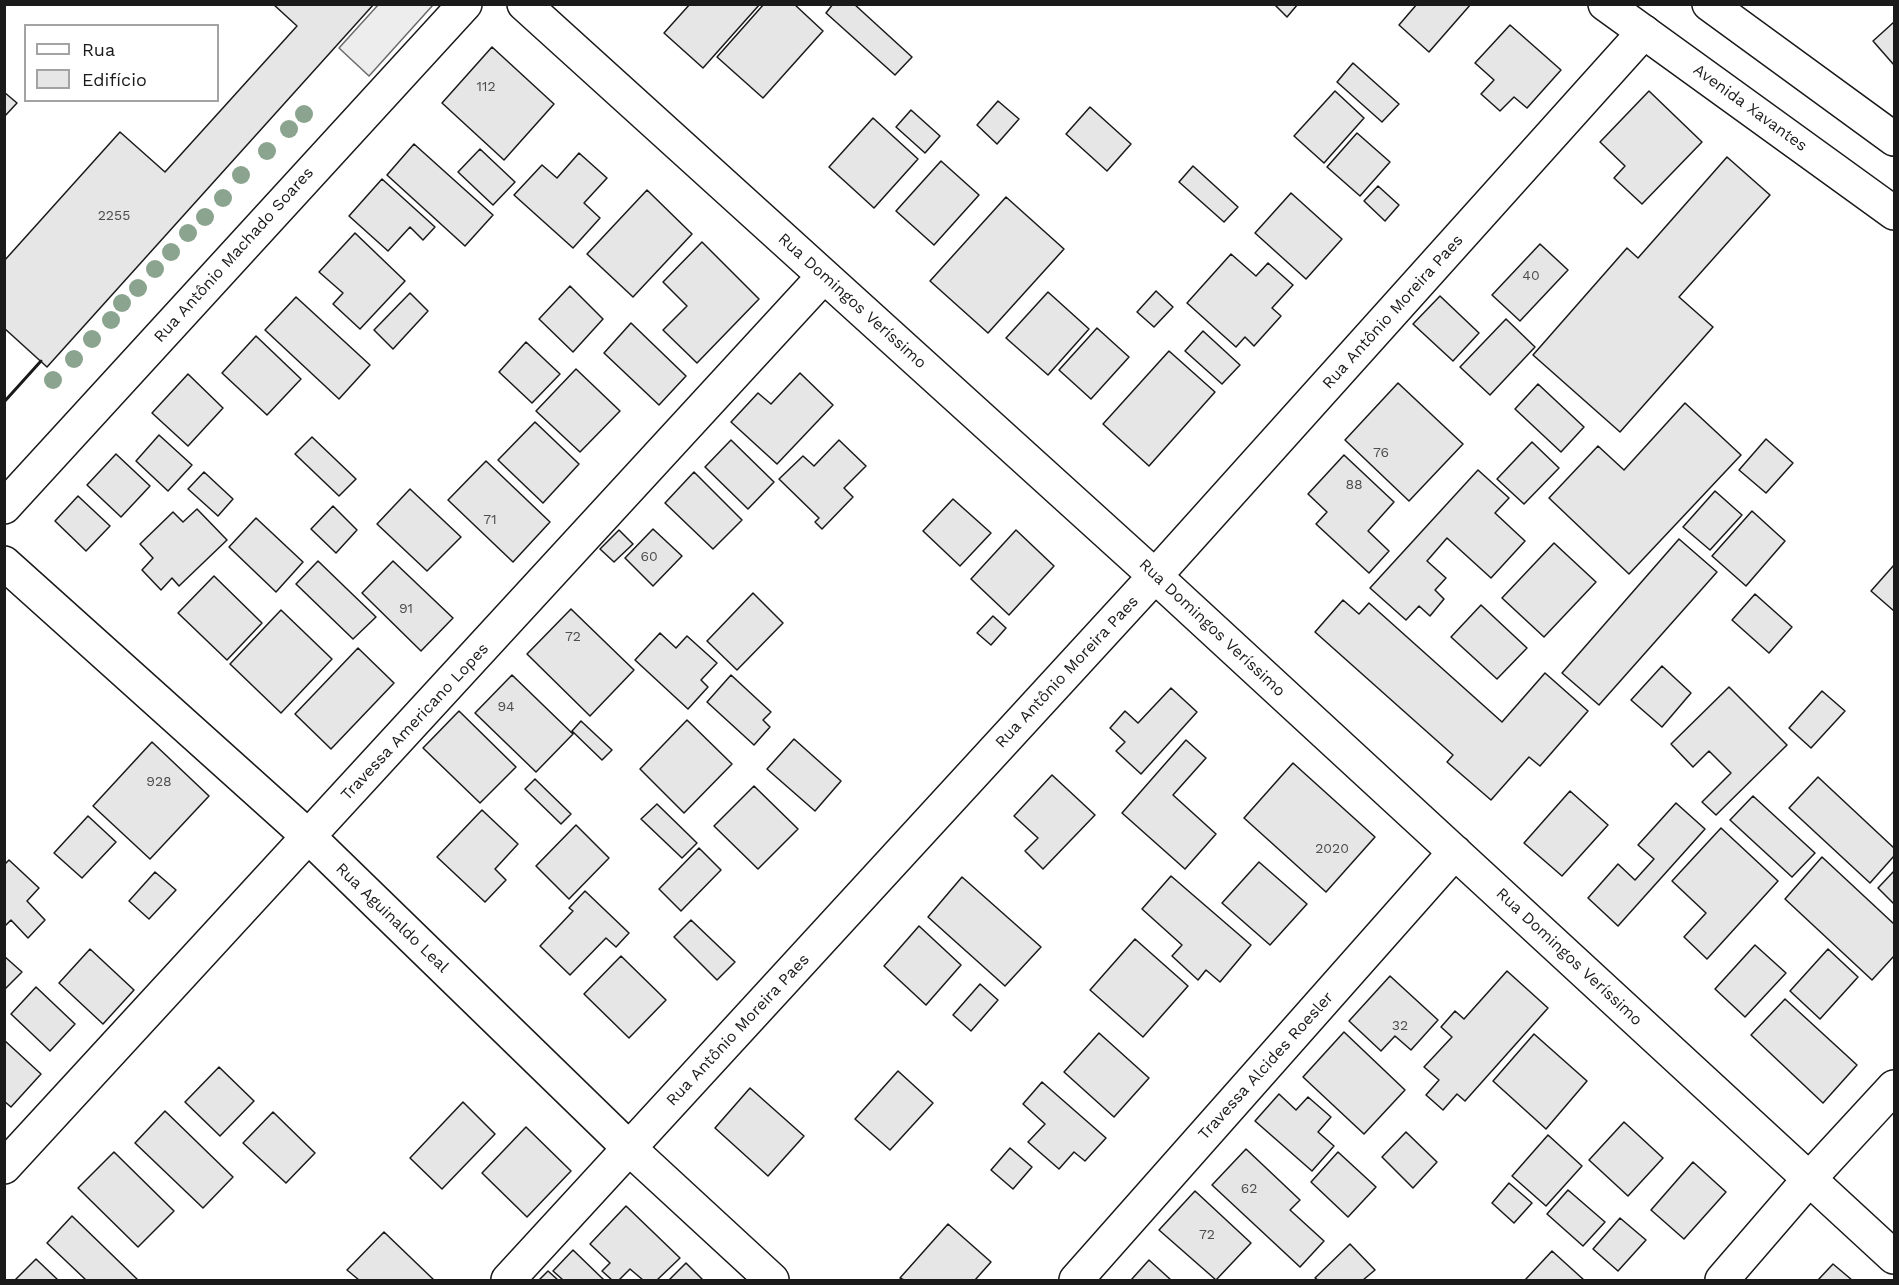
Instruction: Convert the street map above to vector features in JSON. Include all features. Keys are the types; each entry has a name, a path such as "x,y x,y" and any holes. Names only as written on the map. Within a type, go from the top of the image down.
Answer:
{"street":[{"name":"Rua Antônio Machado Soares","path":"4,507 465,4"},
{"name":"Rua Domingos Veríssimo","path":"524,4 1155,576 1894,1257"},
{"name":"Avenida Xavantes","path":"1605,4 1894,213"},
{"path":"1709,4 1894,139"},
{"name":"Rua Antônio Moreira Paes","path":"508,1281 1155,576 1644,32"},
{"name":"Travessa Americano Lopes","path":"4,1167 824,276"},
{"name":"Rua Aguinaldo Leal","path":"4,563 309,837 630,1149 772,1281"},
{"name":"Travessa Alcides Roesler","path":"1076,1281 1455,852"},
{"path":"1722,1281 1810,1178 1894,1087"}],"shaded area":[{"path":"378,5 433,5 369,76 339,48"}],"building":[{"path":"273,4 374,4 47,367 4,328 4,261 120,132 165,172 297,26"},
{"path":"690,4 760,4 703,68 664,33"},
{"path":"764,4 794,4 823,31 763,98 717,57"},
{"path":"833,4 854,4 912,57 895,75 826,13"},
{"path":"1274,4 1298,4 1287,17"},
{"path":"1417,4 1471,4 1429,52 1399,25"},
{"path":"1894,22 1894,65 1873,41"},
{"path":"1510,25 1561,70 1527,108 1514,97 1500,111 1481,94 1494,80 1475,63"},
{"path":"492,47 554,104 504,160 442,103"},
{"path":"1353,63 1399,104 1382,122 1337,82"},
{"path":"1335,91 1364,118 1324,163 1294,136"},
{"path":"1649,91 1702,142 1642,204 1614,178 1625,166 1600,142"},
{"path":"4,92 17,103 4,117"},
{"path":"998,101 1019,119 997,144 977,125"},
{"path":"1090,107 1131,144 1107,171 1066,134"},
{"path":"911,110 940,136 925,153 896,127"},
{"path":"873,118 918,159 874,208 829,167"},
{"path":"1357,133 1390,162 1360,196 1327,167"},
{"path":"414,144 493,215 465,246 387,175"},
{"path":"480,149 515,182 493,205 458,172"},
{"path":"579,153 607,178 584,203 600,218 573,248 514,195 542,165 557,178"},
{"path":"1727,157 1770,195 1679,297 1713,327 1620,432 1533,355 1627,248 1638,258"},
{"path":"941,161 979,195 934,245 896,211"},
{"path":"1193,166 1238,207 1224,222 1179,182"},
{"path":"382,179 435,227 423,240 410,227 388,251 349,216"},
{"path":"1378,186 1399,205 1385,221 1364,201"},
{"path":"647,190 692,234 633,297 587,254"},
{"path":"1291,193 1342,239 1306,279 1255,233"},
{"path":"1006,197 1064,249 988,333 930,281"},
{"path":"355,233 405,281 360,329 333,304 343,293 319,272"},
{"path":"702,242 759,299 697,363 663,330 687,306 663,282"},
{"path":"1540,244 1568,270 1520,321 1492,295"},
{"path":"1231,254 1256,276 1268,263 1293,285 1272,308 1281,316 1254,346 1245,337 1236,347 1187,303"},
{"path":"570,286 603,319 573,352 539,319"},
{"path":"1156,291 1173,307 1154,327 1137,312"},
{"path":"1048,292 1089,329 1048,375 1006,338"},
{"path":"410,293 428,311 393,349 374,330"},
{"path":"1440,296 1479,333 1453,361 1413,324"},
{"path":"296,297 370,365 339,399 265,330"},
{"path":"1506,319 1535,347 1490,395 1460,367"},
{"path":"631,323 686,376 659,405 604,353"},
{"path":"1097,328 1129,357 1091,399 1059,370"},
{"path":"1203,331 1240,365 1222,384 1185,351"},
{"path":"256,336 301,379 267,415 222,373"},
{"path":"526,342 560,374 532,403 499,372"},
{"path":"1169,351 1215,392 1149,466 1103,424"},
{"path":"576,369 620,411 580,452 536,411"},
{"path":"800,373 833,405 777,464 731,422 758,393 771,404"},
{"path":"188,374 223,408 188,446 152,413"},
{"path":"1398,383 1463,444 1409,501 1345,440"},
{"path":"1538,384 1584,427 1561,452 1515,409"},
{"path":"1685,403 1741,455 1629,574 1549,498 1598,446 1624,470"},
{"path":"535,422 579,464 543,503 498,460"},
{"path":"159,435 192,465 168,491 136,461"},
{"path":"312,437 356,479 339,496 295,454"},
{"path":"1766,439 1793,463 1766,493 1739,470"},
{"path":"731,440 774,482 748,509 705,467"},
{"path":"839,440 866,466 844,488 853,497 822,529 815,522 819,518 779,479 803,456 814,466"},
{"path":"1532,442 1559,468 1524,504 1497,479"},
{"path":"116,454 150,486 121,517 87,485"},
{"path":"1344,455 1394,502 1368,531 1389,551 1369,573 1316,524 1327,512 1308,494"},
{"path":"486,461 550,522 513,562 448,500"},
{"path":"1478,470 1509,498 1495,513 1525,541 1491,578 1447,538 1427,561 1446,578 1435,590 1444,599 1430,616 1419,606 1406,620 1370,588"},
{"path":"204,472 233,499 218,516 188,489"},
{"path":"694,472 742,520 713,549 665,503"},
{"path":"410,489 461,537 427,571 377,524"},
{"path":"1715,491 1742,515 1710,550 1683,527"},
{"path":"78,496 110,526 86,551 55,521"},
{"path":"953,499 991,533 960,566 923,531"},
{"path":"333,506 357,530 336,553 311,529"},
{"path":"197,509 227,540 179,586 172,578 161,590 142,570 153,558 140,544 173,512 183,522"},
{"path":"1752,511 1785,541 1746,586 1712,556"},
{"path":"256,518 303,562 276,592 229,547"},
{"path":"653,529 682,556 653,586 625,558"},
{"path":"619,530 633,544 614,562 600,549"},
{"path":"1016,530 1054,566 1009,615 971,579"},
{"path":"1679,539 1717,572 1599,705 1562,673"},
{"path":"1554,543 1596,582 1544,637 1502,598"},
{"path":"318,561 376,617 353,639 296,584"},
{"path":"393,561 453,618 421,651 362,593"},
{"path":"1894,565 1894,611 1871,591"},
{"path":"214,576 262,623 227,660 178,613"},
{"path":"753,593 783,623 737,670 707,641"},
{"path":"1755,594 1792,627 1769,653 1732,620"},
{"path":"1343,600 1359,614 1369,603 1502,722 1545,673 1588,711 1540,766 1529,757 1491,800 1447,762 1453,755 1315,632"},
{"path":"1481,605 1527,648 1497,679 1451,637"},
{"path":"571,609 634,670 590,716 527,654"},
{"path":"281,610 332,659 281,713 230,664"},
{"path":"993,616 1006,628 991,645 977,633"},
{"path":"660,633 676,648 687,636 717,663 701,680 708,687 688,709 635,660"},
{"path":"358,648 394,683 331,749 295,714"},
{"path":"1662,666 1691,693 1662,727 1631,700"},
{"path":"512,675 573,734 536,772 475,713"},
{"path":"731,675 771,712 763,720 770,727 754,745 707,702"},
{"path":"1729,687 1787,745 1716,815 1702,802 1731,773 1709,751 1693,767 1671,744"},
{"path":"1171,688 1197,712 1141,774 1116,751 1125,742 1110,728 1125,711 1138,723"},
{"path":"1822,691 1845,711 1811,748 1789,728"},
{"path":"459,711 516,767 480,803 423,748"},
{"path":"687,720 732,764 684,813 640,769"},
{"path":"581,721 612,750 602,760 572,731"},
{"path":"794,739 841,781 815,811 767,769"},
{"path":"1186,740 1206,758 1173,795 1216,834 1185,869 1122,813"},
{"path":"152,742 209,796 150,859 93,806"},
{"path":"1293,763 1375,837 1326,892 1244,818"},
{"path":"1052,775 1095,815 1043,869 1025,851 1038,838 1014,816"},
{"path":"1818,777 1894,848 1894,856 1870,883 1789,808"},
{"path":"535,779 571,814 561,824 525,789"},
{"path":"754,786 798,829 758,869 714,826"},
{"path":"1570,791 1608,825 1562,876 1524,843"},
{"path":"1753,796 1815,853 1792,877 1730,820"},
{"path":"1676,803 1705,829 1618,926 1588,898 1618,864 1635,880 1654,859 1638,845"},
{"path":"657,804 697,843 682,858 641,819"},
{"path":"482,810 518,844 495,869 506,880 485,902 437,857"},
{"path":"88,816 116,842 82,878 54,853"},
{"path":"576,825 609,858 569,899 536,866"},
{"path":"1721,828 1778,881 1707,959 1684,937 1706,913 1672,881"},
{"path":"699,848 721,870 681,911 659,889"},
{"path":"1822,857 1894,924 1894,956 1872,980 1785,899"},
{"path":"9,860 39,888 27,901 45,920 28,938 11,920 4,927 4,865"},
{"path":"1259,862 1307,904 1270,945 1222,903"},
{"path":"1894,871 1894,904 1878,888"},
{"path":"155,872 176,890 149,919 129,901"},
{"path":"1171,876 1251,945 1220,982 1206,970 1198,980 1172,956 1182,945 1142,909"},
{"path":"962,877 1041,947 1005,986 928,917"},
{"path":"585,891 629,933 616,947 606,938 570,975 540,946 573,911 569,908"},
{"path":"691,920 735,962 717,980 674,937"},
{"path":"919,926 961,965 926,1005 884,966"},
{"path":"1135,939 1188,986 1143,1037 1090,990"},
{"path":"1755,945 1786,973 1745,1017 1715,989"},
{"path":"90,949 134,990 103,1024 59,983"},
{"path":"1828,949 1858,977 1820,1019 1790,991"},
{"path":"4,956 22,972 4,990"},
{"path":"621,956 666,1000 629,1038 584,994"},
{"path":"1507,971 1548,1008 1465,1101 1457,1094 1443,1110 1426,1095 1439,1080 1424,1067 1452,1037 1441,1027 1455,1011 1464,1019"},
{"path":"1390,976 1438,1020 1411,1050 1395,1036 1381,1051 1349,1021"},
{"path":"980,984 998,1000 971,1031 953,1015"},
{"path":"36,987 75,1024 50,1051 11,1014"},
{"path":"1785,999 1857,1065 1823,1103 1751,1035"},
{"path":"1344,1032 1405,1090 1364,1134 1303,1077"},
{"path":"1099,1033 1149,1078 1114,1117 1064,1072"},
{"path":"1534,1034 1587,1081 1546,1129 1493,1081"},
{"path":"4,1040 41,1074 11,1107 4,1101"},
{"path":"219,1067 254,1101 220,1136 185,1102"},
{"path":"898,1071 933,1103 890,1150 855,1119"},
{"path":"1042,1082 1106,1138 1085,1161 1074,1152 1059,1169 1028,1142 1045,1124 1023,1104"},
{"path":"750,1088 804,1136 768,1176 715,1128"},
{"path":"1279,1094 1296,1110 1308,1097 1331,1117 1318,1132 1334,1146 1312,1171 1255,1121"},
{"path":"463,1102 495,1134 442,1189 410,1158"},
{"path":"165,1111 233,1177 203,1208 135,1143"},
{"path":"273,1112 315,1153 286,1183 243,1143"},
{"path":"1624,1122 1663,1158 1628,1196 1589,1160"},
{"path":"526,1127 571,1171 527,1217 482,1173"},
{"path":"1406,1132 1437,1162 1413,1188 1382,1157"},
{"path":"1548,1135 1582,1166 1546,1206 1512,1176"},
{"path":"1010,1148 1032,1167 1013,1189 991,1170"},
{"path":"1246,1149 1300,1200 1290,1210 1324,1241 1300,1267 1212,1185"},
{"path":"114,1152 174,1211 138,1247 78,1188"},
{"path":"1338,1152 1376,1187 1348,1217 1311,1182"},
{"path":"1693,1162 1726,1192 1684,1239 1651,1210"},
{"path":"1509,1183 1532,1203 1514,1223 1492,1203"},
{"path":"1568,1190 1605,1222 1583,1246 1547,1214"},
{"path":"1195,1191 1251,1243 1216,1280 1159,1230"},
{"path":"626,1206 680,1258 657,1280 643,1280 630,1269 619,1280 612,1280 602,1271 610,1263 590,1244"},
{"path":"72,1216 138,1280 86,1280 47,1243"},
{"path":"1620,1218 1646,1240 1618,1271 1593,1249"},
{"path":"948,1224 991,1262 975,1280 904,1280 900,1278"},
{"path":"384,1232 434,1280 359,1280 347,1270"},
{"path":"1350,1244 1375,1270 1363,1280 1318,1280 1315,1278"},
{"path":"573,1250 604,1280 563,1280 553,1271"},
{"path":"1552,1251 1584,1280 1525,1280"},
{"path":"36,1259 58,1280 15,1280"},
{"path":"1149,1260 1171,1280 1131,1280"},
{"path":"686,1263 703,1280 669,1280"},
{"path":"1833,1264 1852,1280 1818,1280"},
{"path":"548,1271 558,1280 539,1280"}],"wall":[{"path":"4,402 41,361"}]}
